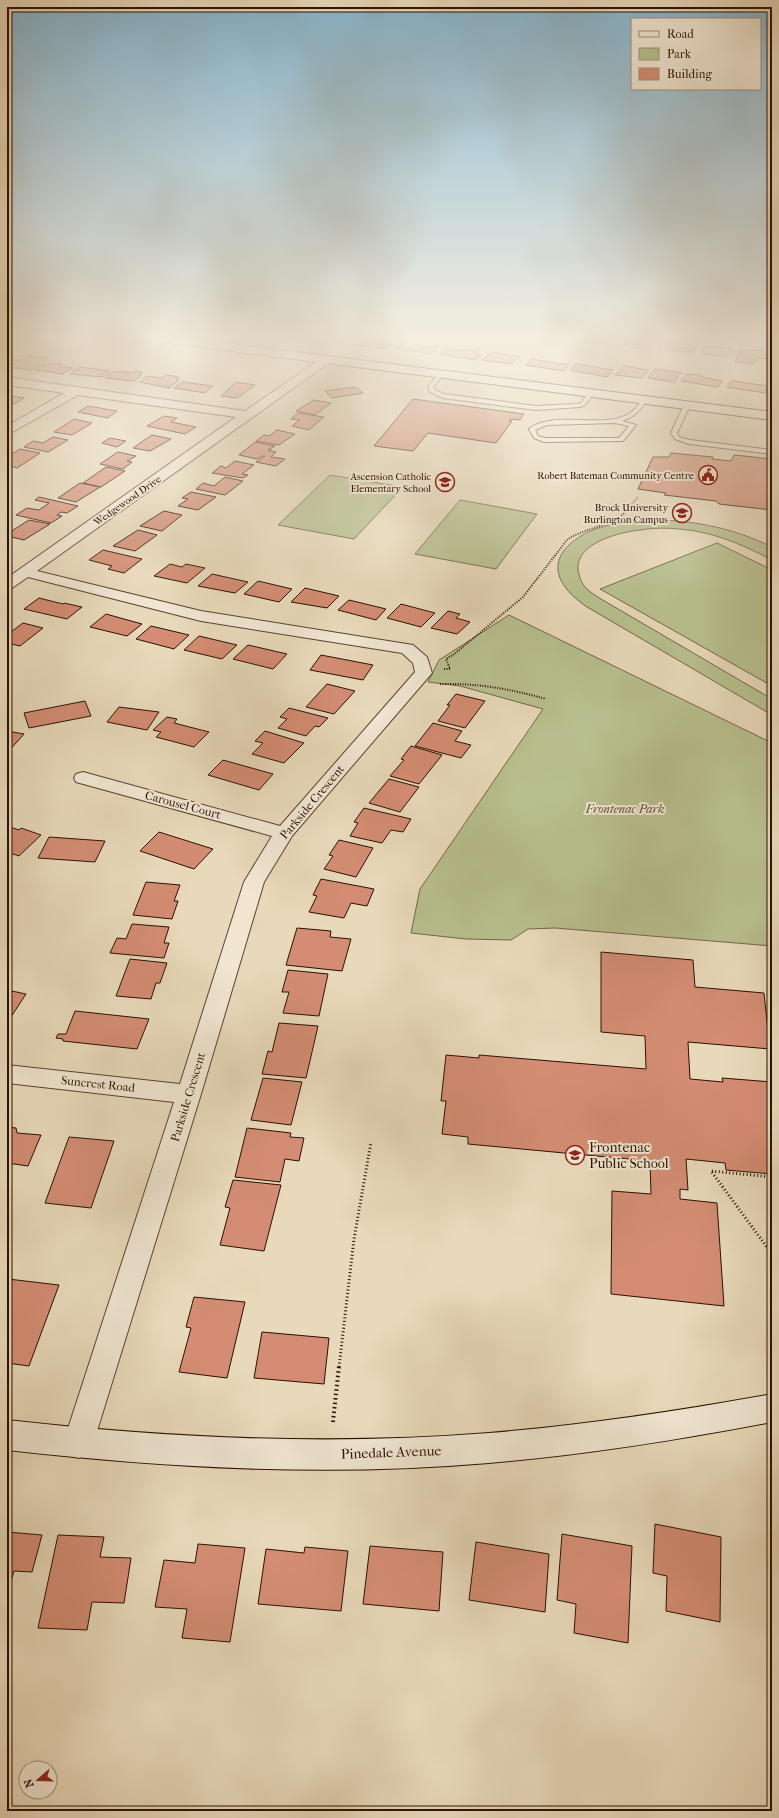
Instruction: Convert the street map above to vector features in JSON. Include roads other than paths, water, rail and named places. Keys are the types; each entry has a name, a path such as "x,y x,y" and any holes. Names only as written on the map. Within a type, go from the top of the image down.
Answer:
{"main road":[{"name":"Pinedale Avenue","path":"7,1435 78,1444 231,1454 333,1454 487,1448 638,1431 706,1421 772,1408"}],"street":[{"path":"7,431 25,421"},
{"name":"Wedgewood Drive","path":"7,585 238,421"},
{"name":"Parkside Crescent","path":"25,572 201,616 407,649 421,661 424,673 284,833 254,882 189,1094 78,1444"},
{"name":"Carousel Court","path":"83,778 284,833"},
{"name":"Suncrest Road","path":"7,1074 189,1094"}],"lane":[{"path":"615,421 633,425 621,440 544,440 536,437 532,429 546,423 615,421"},
{"path":"680,421 674,433 677,438 689,442 772,452"}],"place":[{"name":"Robert Bateman Community Centre","path":"708,475"},
{"name":"Ascension Catholic Elementary School","path":"445,482"},
{"name":"Brock University Burlington Campus","path":"682,513"},
{"name":"Frontenac Public School","path":"575,1155"}],"park label":[{"name":"Frontenac Park","path":"625,809"}]}
